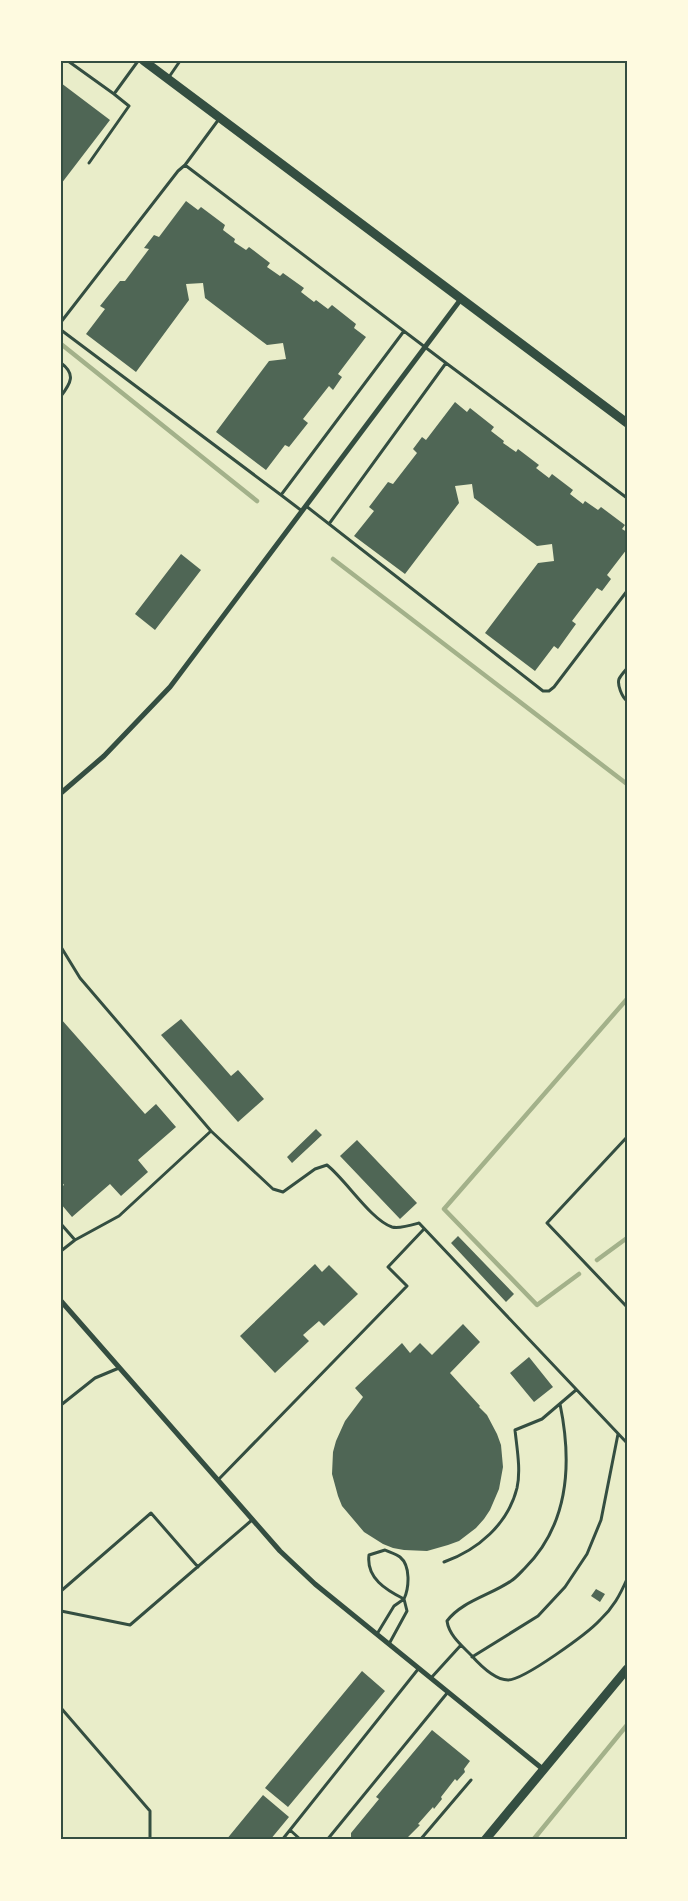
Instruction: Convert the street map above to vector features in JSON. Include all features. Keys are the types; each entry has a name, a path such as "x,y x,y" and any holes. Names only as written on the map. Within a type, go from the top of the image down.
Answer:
{"main road":[{"path":"144,61 627,423"},
{"path":"485,1840 627,1669"}],"street":[{"path":"61,793 104,756 170,687 461,299"},
{"path":"61,1301 280,1551 315,1584 544,1770"}],"lane":[{"path":"68,61 129,106 89,163"},
{"path":"114,94 138,61"},
{"path":"168,79 180,61"},
{"path":"61,322 220,118"},
{"path":"185,165 627,498"},
{"path":"61,330 302,511"},
{"path":"281,494 404,331"},
{"path":"61,363 68,368 71,376 69,384 61,396"},
{"path":"329,524 446,363"},
{"path":"306,506 543,690 548,691 554,687 627,591"},
{"path":"627,668 619,678 624,699 627,701"},
{"path":"61,947 80,978 211,1132 273,1189 283,1192 315,1169 327,1165 339,1175 377,1218 393,1228 419,1223 627,1443"},
{"path":"61,1251 75,1240 119,1216 211,1132"},
{"path":"627,1137 547,1223 627,1307"},
{"path":"61,1224 75,1240"},
{"path":"218,1480 407,1286 388,1267 424,1229"},
{"path":"61,1405 95,1378 120,1368"},
{"path":"444,1562 462,1556 476,1547 502,1520 511,1504 517,1488 518,1473 515,1430 542,1419 576,1390"},
{"path":"560,1404 566,1431 568,1467 564,1497 553,1531 536,1558 512,1581 455,1611 447,1622 448,1631 472,1657 500,1678 509,1680 521,1676 560,1651 600,1621 617,1600 627,1579"},
{"path":"472,1657 538,1616 565,1587 587,1554 602,1520 618,1434"},
{"path":"61,1591 151,1513 198,1567"},
{"path":"61,1611 130,1625 252,1520"},
{"path":"389,1644 407,1610 404,1600 408,1589 406,1565 400,1557 385,1550 369,1555 368,1565 374,1578 390,1592 404,1600"},
{"path":"376,1634 394,1606 404,1600"},
{"path":"431,1678 461,1645"},
{"path":"282,1840 419,1668"},
{"path":"327,1840 448,1692"},
{"path":"61,1708 150,1811 150,1840"},
{"path":"420,1840 471,1780"},
{"path":"290,1830 301,1840"}],"building":[{"path":"61,83 110,120 61,184"},
{"path":"186,201 198,210 201,207 225,225 223,230 235,239 234,242 246,250 249,247 270,263 267,267 280,276 283,273 304,288 301,292 314,302 316,300 328,309 332,305 356,324 354,328 366,337 338,374 342,377 333,390 329,386 303,419 308,423 289,447 285,445 266,470 216,432 269,361 286,359 283,343 267,345 205,298 203,283 186,284 189,300 136,372 86,334 105,309 100,306 120,281 125,281 149,249 144,248 154,235 159,237"},
{"path":"455,402 467,412 470,408 494,427 491,431 504,441 503,443 516,452 518,449 539,465 536,468 549,478 552,474 573,490 570,494 583,504 585,501 598,510 601,507 625,525 622,529 627,532 627,549 607,575 611,579 602,591 597,588 572,621 576,624 558,649 554,646 535,671 485,633 538,563 554,561 552,544 537,546 474,498 472,484 455,486 459,503 405,574 354,536 374,511 369,507 388,482 393,484 417,453 413,449 422,437 426,440"},
{"path":"181,554 201,570 155,630 135,614"},
{"path":"61,1019 145,1114 156,1104 176,1127 138,1160 148,1172 121,1196 110,1184 72,1217 61,1204 61,1187 64,1185 61,1181"},
{"path":"181,1019 231,1076 238,1070 264,1099 238,1122 161,1035"},
{"path":"316,1129 322,1135 292,1163 287,1157"},
{"path":"357,1140 417,1203 400,1219 340,1156"},
{"path":"458,1236 514,1294 506,1302 451,1243"},
{"path":"315,1264 322,1272 329,1265 358,1294 324,1326 319,1321 303,1335 309,1341 275,1373 240,1336"},
{"path":"463,1324 480,1342 450,1373 487,1415 497,1434 501,1445 503,1467 499,1489 484,1519 459,1541 427,1551 393,1548 364,1532 342,1506 332,1474 333,1452 336,1441 345,1421 363,1397 355,1388 402,1343 410,1353 420,1343 432,1355"},
{"path":"529,1357 553,1387 534,1402 510,1373"},
{"path":"596,1589 605,1594 600,1602 591,1596"},
{"path":"362,1671 385,1691 288,1807 265,1788"},
{"path":"432,1730 470,1761 464,1769 465,1772 457,1781 455,1779 434,1809 433,1807 418,1824 420,1825 405,1840 351,1840 351,1833 379,1799 376,1797"},
{"path":"263,1795 289,1817 270,1840 226,1840"}],"waterway":[{"path":"61,344 257,501"},
{"path":"333,559 627,784"},
{"path":"579,1274 537,1305 444,1209 627,999"},
{"path":"597,1260 627,1238"},
{"path":"533,1840 627,1725"}]}
